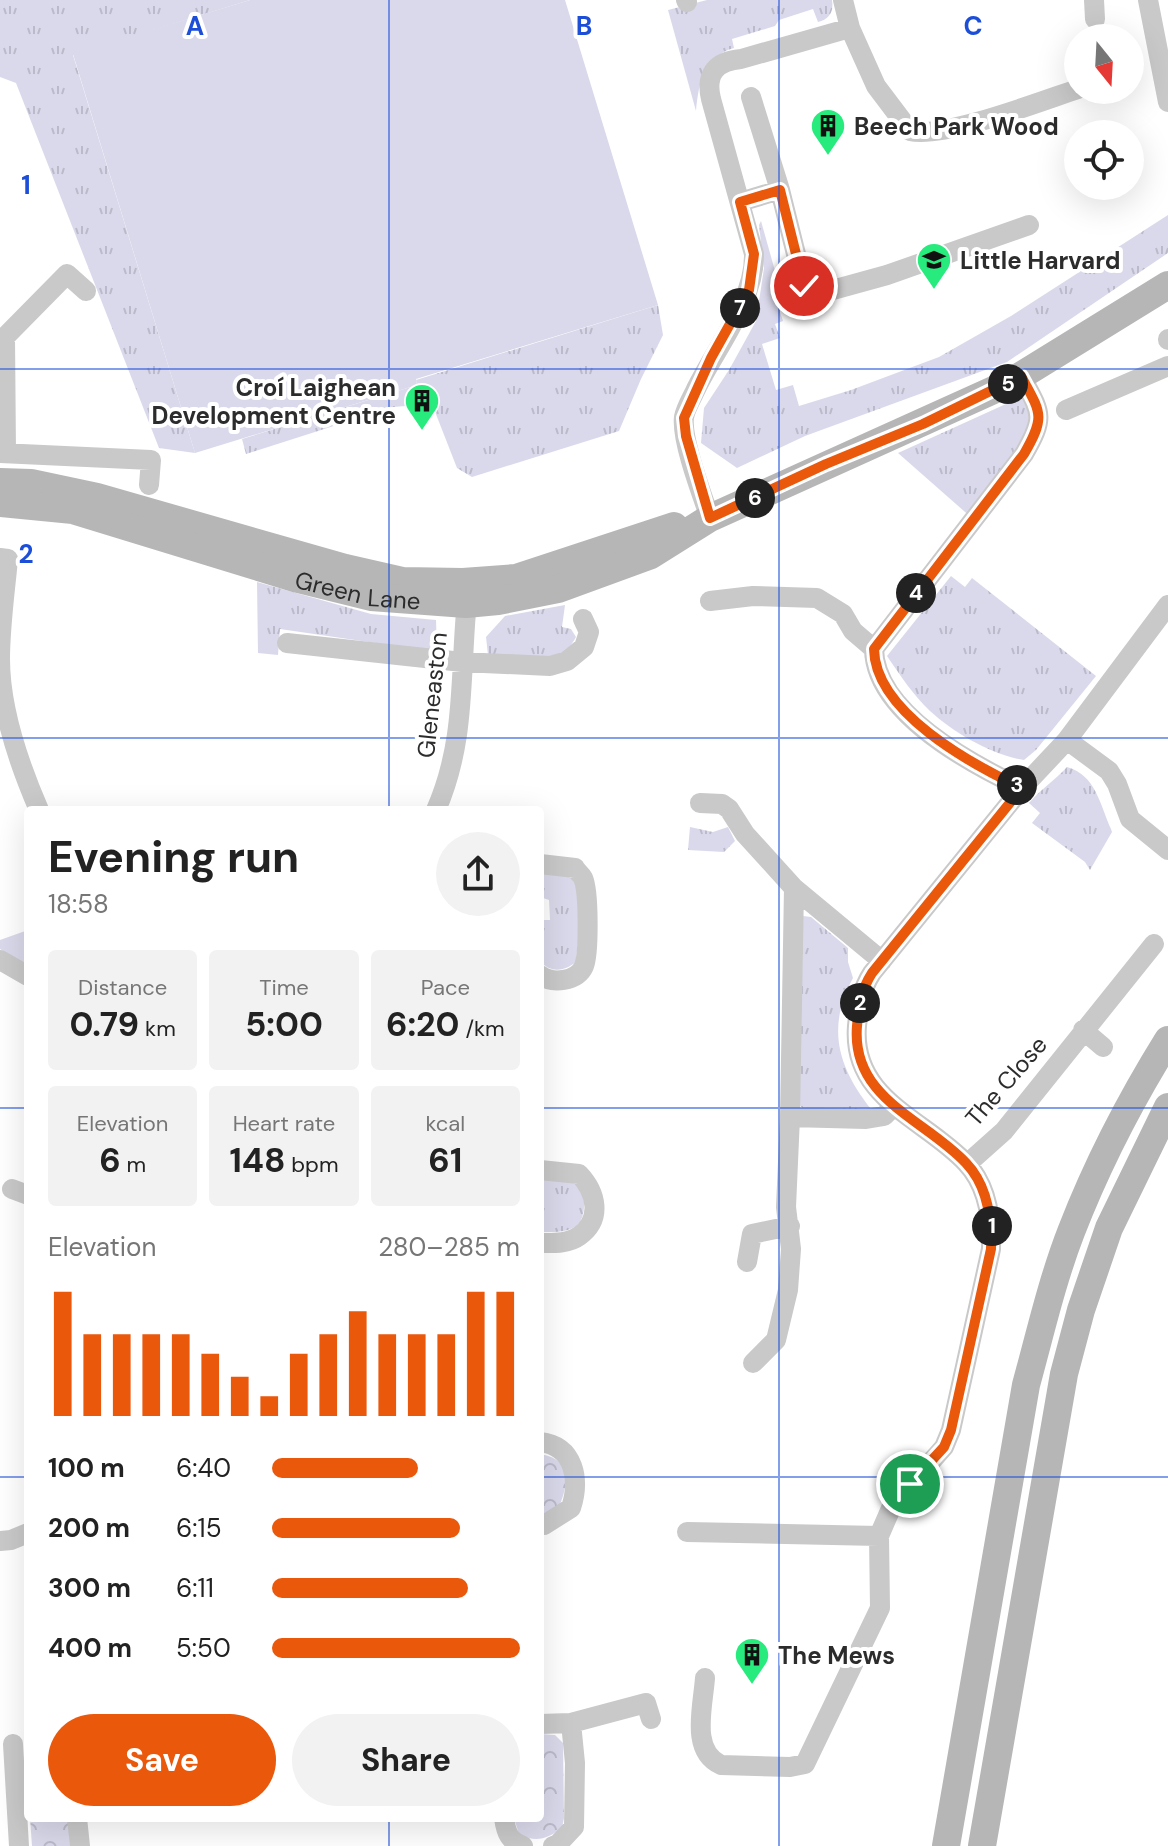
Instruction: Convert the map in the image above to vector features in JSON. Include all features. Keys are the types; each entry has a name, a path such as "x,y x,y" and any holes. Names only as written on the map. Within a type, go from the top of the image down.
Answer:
{"street":[{"path":"843,0 850,28 876,86 910,131 930,133 1064,94"},
{"path":"1148,0 1168,102"},
{"path":"710,518 686,436 684,418 711,358 749,290 754,254 708,87 715,70 726,60 741,59 850,28"},
{"path":"751,97 807,290 818,294 887,275 1029,225"},
{"path":"740,202 780,190"},
{"path":"86,291 67,274 5,337 3,453 151,460 149,485"},
{"name":"Green Lane","path":"0,503 73,510 298,579 371,597 465,593 592,556 670,527 710,518 826,464 923,424 1021,376 1168,285"},
{"path":"1066,410 1168,366"},
{"path":"1021,376 1038,409 1040,419 1035,434 1024,454 874,649 874,665 878,676 912,719 938,741 1022,788"},
{"name":"Green Lane","path":"0,482 64,489 345,568 465,593"},
{"path":"64,489 108,509 167,527 174,539"},
{"path":"0,558 8,559 0,659 3,688 14,740 38,806"},
{"name":"Gleneaston","path":"438,806 449,780 460,730 465,593"},
{"path":"710,601 753,596 817,598 843,614 853,631 874,649"},
{"path":"705,1678 701,1746 711,1761 721,1765 790,1767 805,1764 880,1608 879,1536 892,1506 944,1447 951,1430 991,1249 992,1220 984,1192 967,1164 894,1106 868,1077 856,1041 864,985 1022,788 1067,740 1168,605"},
{"path":"287,643 462,662 550,666 567,661 584,647 589,632 583,619"},
{"path":"1067,740 1109,771 1130,819 1168,850"},
{"path":"700,803 722,804 729,809 745,834 794,888 882,961"},
{"path":"544,864 575,868 583,879 588,907 585,965 579,973 559,981 544,978"},
{"path":"753,1363 776,1340 788,1290 791,1249 786,1207 794,888"},
{"name":"The Close","path":"967,1164 1004,1131 1154,944"},
{"path":"0,960 24,974"},
{"name":"The Close","path":"1083,1030 1103,1047"},
{"path":"946,1846 1020,1416 1045,1314 1070,1234 1100,1163 1168,1040"},
{"path":"790,1117 866,1119 884,1116 894,1106"},
{"path":"982,1846 1064,1374 1081,1310 1109,1228 1168,1107"},
{"path":"544,1170 579,1174 590,1185 595,1204 593,1218 579,1236 561,1243 544,1243"},
{"path":"747,1262 752,1234 790,1226"},
{"path":"544,1442 551,1443 568,1458 576,1476 576,1493 571,1508 544,1524"},
{"path":"687,1532 879,1536"},
{"path":"0,1541 24,1534"},
{"path":"544,1724 571,1723 646,1703 651,1719"},
{"path":"553,1846 574,1827 575,1763 571,1723"},
{"path":"14,1744 19,1846"},
{"path":"77,1822 80,1846"},
{"path":"505,1822 514,1843 523,1846"}],"green space":[{"path":"0,0 250,0 73,55 195,453 159,448 16,83 0,77"},
{"path":"250,0 565,0 658,305 416,379 417,385 195,453 73,54"},
{"path":"707,0 832,0 832,8 822,21 818,22 813,9 779,20 775,26 732,39 734,48 715,58 704,72 696,111 668,10"},
{"path":"1168,215 1168,253 1007,362 805,436 737,468 701,443 704,408 756,321 764,268 761,221 784,303 778,306 783,321 775,324 780,338 762,344 776,390 793,385 799,406 939,357 1011,316"},
{"path":"658,305 663,335 619,431 472,477 457,468 432,404 393,407 246,454 242,439 417,385 416,380"},
{"path":"1030,393 1040,417 973,519 898,453"},
{"path":"951,576 965,587 972,578 1096,676 1036,750 1024,760 987,748 940,719 907,685 887,656"},
{"path":"257,582 371,614 436,620 437,652 280,629 278,655 258,653"},
{"path":"565,605 562,627 571,629 576,637 559,655 525,660 488,655 486,637 505,616"},
{"path":"1067,767 1077,771 1091,784 1112,832 1090,870 1085,862 1032,823 1040,813 1029,803"},
{"path":"690,827 713,832 728,827 735,841 724,852 688,850"},
{"path":"544,874 569,877 577,886 580,918 576,962 562,969 548,968 544,964 544,920 550,920 549,900 544,898"},
{"path":"803,916 811,917 848,948 853,978 840,1014 840,1046 850,1078 871,1109 805,1110 799,1105"},
{"path":"24,931 24,964 0,949 0,940"},
{"path":"544,1179 570,1180 583,1189 581,1220 571,1229 544,1232"},
{"path":"544,1455 558,1461 565,1473 565,1489 559,1507 544,1513"},
{"path":"544,1734 555,1735 563,1743 562,1828 536,1839 519,1834 515,1822 544,1822"},
{"path":"30,1822 69,1822 70,1846 32,1846"}],"place":[{"name":"Beech Park Wood","path":"828,157"},
{"name":"Little Harvard","path":"934,291"},
{"name":"Croí Laighean Development Centre","path":"422,432"},
{"name":"The Mews","path":"752,1686"}],"route":[{"path":"804,286 780,190 740,202 754,254 749,290 711,358 684,418 700,490 710,518 826,464 923,424 1021,376 1040,417 1024,454 874,649 878,676 912,719 938,741 1022,788 872,973 864,985 860,1002 856,1041 868,1077 894,1106 967,1164 984,1192 992,1220 991,1249 951,1430 944,1447 910,1484"}]}
